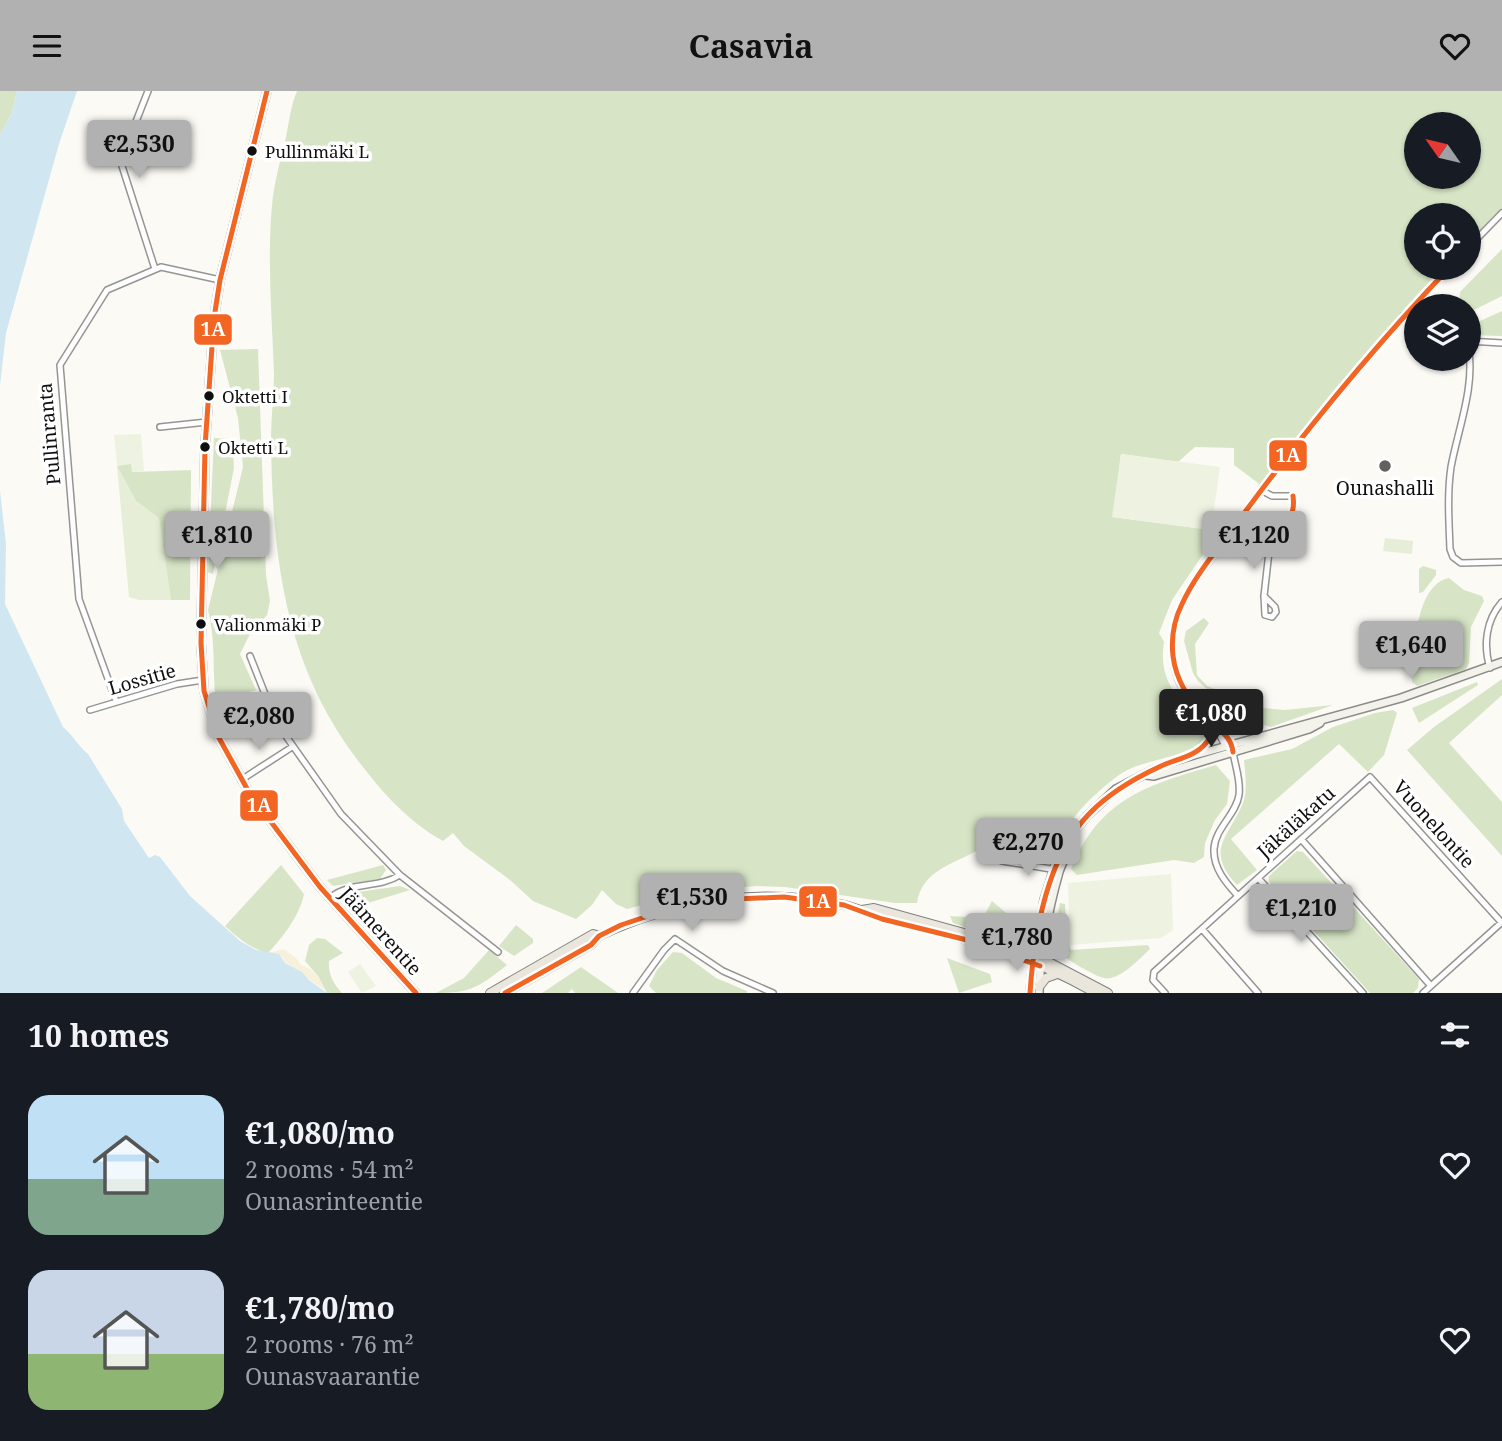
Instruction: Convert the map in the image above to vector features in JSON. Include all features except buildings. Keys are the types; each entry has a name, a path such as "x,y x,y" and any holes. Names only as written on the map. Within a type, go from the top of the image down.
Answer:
{"main road":[{"name":"Jäämerentie","path":"267,91 220,280 214,317 206,422 201,643 203,680 212,722 241,780 308,873 416,993"},
{"path":"1146,775 1154,776 1230,747 1307,723 1327,720 1439,687 1502,662"},
{"path":"1191,756 1209,740 1210,723"},
{"path":"1039,990 1037,961 1044,900 1073,836 1101,802 1116,789 1153,770 1191,756 1230,747"},
{"path":"1030,993 1056,870"},
{"path":"505,993 591,945 599,936 650,915 713,900 784,897 844,905 881,919 967,940 1037,961 1108,993"},
{"path":"862,910 874,908 1011,946 1095,993"},
{"path":"1011,946 1027,944 1040,925"},
{"path":"489,993 568,947 593,935 599,936"},
{"path":"1039,990 1046,978 1057,974"}],"street":[{"path":"148,91 122,157 122,166 155,269 165,268 220,280"},
{"path":"1481,235 1502,213"},
{"name":"Pullinranta","path":"116,701 79,599 60,365 104,293 155,269"},
{"path":"1238,896 1217,866 1214,850 1220,829 1232,811 1239,793 1238,771 1221,728 1210,723 1180,683 1172,653 1173,630 1184,598 1261,490 1349,377 1438,280"},
{"path":"1481,343 1502,344"},
{"path":"1468,371 1464,419 1451,472 1450,549 1453,557 1461,563 1502,562"},
{"path":"160,427 206,422"},
{"path":"1261,490 1275,497 1293,496 1295,509 1291,520 1268,541"},
{"path":"1228,535 1268,541"},
{"path":"1264,596 1270,543 1268,541"},
{"path":"1490,667 1487,633 1494,613 1502,602"},
{"path":"250,656 276,722 341,814 400,875 498,952"},
{"name":"Lossitie","path":"90,710 203,680"},
{"path":"241,780 292,747"},
{"name":"Jäkäläkatu","path":"1165,993 1152,976 1154,972 1370,778"},
{"name":"Vuonelontie","path":"1370,778 1502,923"},
{"path":"1301,839 1431,986"},
{"path":"1002,861 1056,870"},
{"path":"331,897 344,889 386,883 400,875"},
{"path":"1258,878 1363,993"},
{"path":"1423,993 1502,923"},
{"path":"1202,929 1258,993"},
{"path":"634,993 664,950 675,939 723,971 773,993"}],"green space":[{"path":"0,91 17,91 12,113 0,135"},
{"path":"297,91 1502,91 1502,213 1481,235 1481,203 1404,203 1404,280 1437,280 1424,294 1404,294 1404,316 1261,490 1258,483 1234,465 1234,448 1195,447 1178,462 1121,454 1113,517 1211,530 1210,544 1172,600 1159,633 1164,642 1163,663 1168,681 1206,737 1198,744 1119,775 1085,804 1057,844 1043,857 1021,858 980,849 932,875 920,892 917,903 895,903 785,887 757,886 695,891 627,909 616,904 602,890 592,905 576,919 533,901 464,846 453,833 443,841 395,804 356,758 332,721 312,684 298,645 279,565 271,437 274,374 271,226 273,196"},
{"path":"1502,249 1502,296 1481,306 1481,294 1460,294 1472,280 1481,280 1481,270"},
{"path":"1502,311 1502,336 1481,335 1481,321"},
{"path":"258,349 266,575 270,601 267,615 249,636 240,654 256,690 216,702 208,610 243,467 238,418 220,350"},
{"path":"141,434 144,471 132,472 131,464 117,466 114,435"},
{"path":"214,438 232,439 234,468 213,574 208,572"},
{"path":"1121,454 1220,467 1211,530 1112,517"},
{"path":"132,463 133,472 191,470 190,600 171,600 159,518 136,501 117,466"},
{"path":"117,466 136,501 159,518 171,600 139,600 129,597"},
{"path":"1385,538 1413,541 1412,554 1383,551"},
{"path":"1423,566 1436,570 1436,575 1423,592 1419,593 1419,569"},
{"path":"1449,578 1464,590 1482,596 1484,601 1471,627 1469,663 1466,669 1417,686 1412,682 1415,639 1422,607 1437,583"},
{"path":"1204,618 1209,623 1195,644 1197,675 1207,686 1262,708 1285,710 1333,705 1271,727 1260,724 1208,690 1193,673 1184,641 1186,631"},
{"path":"1502,679 1502,695 1449,743 1502,802 1502,856 1407,750 1434,727"},
{"path":"1477,682 1478,685 1419,723 1412,708"},
{"path":"1393,710 1397,713 1384,755 1368,772 1339,744 1231,839 1257,870 1237,885 1227,873 1221,853 1222,844 1245,798 1244,760 1292,749 1333,727"},
{"path":"1216,765 1230,781 1227,804 1215,820 1205,843 1204,857 1194,863 1174,860 1077,875 1071,869 1083,845 1111,810 1147,788"},
{"path":"1297,851 1303,852 1419,979 1418,988 1413,993 1370,993 1269,882 1269,876"},
{"path":"281,865 304,894 290,925 268,953 245,943 225,926"},
{"path":"383,865 386,870 380,879 333,886 327,880"},
{"path":"1171,874 1173,930 1161,938 1070,945 1068,883"},
{"path":"400,886 410,890 352,908 346,900 351,893"},
{"path":"992,901 1020,925 1018,935 1008,942 953,923 950,916 983,918"},
{"path":"1060,903 1065,904 1067,942 1071,950 1148,945 1150,949 1117,976 1105,978 1092,973 1065,957 1056,944 1055,927"},
{"path":"516,925 533,939 533,943 514,956 499,946"},
{"path":"317,938 325,939 343,953 329,961 332,978 342,993 327,993 318,976 305,961 309,945"},
{"path":"489,950 507,965 474,987 458,992 436,993 464,978"},
{"path":"673,952 682,953 716,978 747,993 656,993 649,986 657,970"},
{"path":"947,958 990,974 992,982 959,993"},
{"path":"360,964 376,986 362,993 348,972"},
{"path":"581,967 618,993 575,993 572,989 568,993 542,993"}],"sand":[{"path":"284,949 313,972 325,990 285,962 282,956 268,953"}],"water":[{"path":"17,91 77,91 59,144 6,333 0,385 0,135 12,113"},
{"path":"0,491 6,544 5,604 63,727 88,754 122,809 124,821 149,858 155,855 160,857 190,896 240,941 256,950 279,954 285,963 302,972 327,993 0,993"}],"transit line":[{"name":"1A","path":"267,91 220,280 214,318 205,447 201,643 204,691 219,738 250,794 320,887 416,993"},
{"name":"1A","path":"1233,752 1227,737 1195,706 1177,674 1172,643 1179,610 1203,568 1293,449 1343,387 1438,280"},
{"name":"1A","path":"1268,541 1280,532 1291,517 1293,496"},
{"name":"1A","path":"1030,993 1035,946 1045,898 1052,874 1074,832 1097,806 1122,787 1201,748 1208,741 1211,723"},
{"name":"1A","path":"505,993 621,925 669,909 713,900 784,897 844,905 882,919 967,940 1040,966"}],"place":[{"name":"Pullinmäki L","path":"252,151"},
{"name":"Oktetti I","path":"209,396"},
{"name":"Oktetti L","path":"205,447"},
{"name":"Ounashalli","path":"1385,466"},
{"name":"Valionmäki P","path":"201,624"}]}
